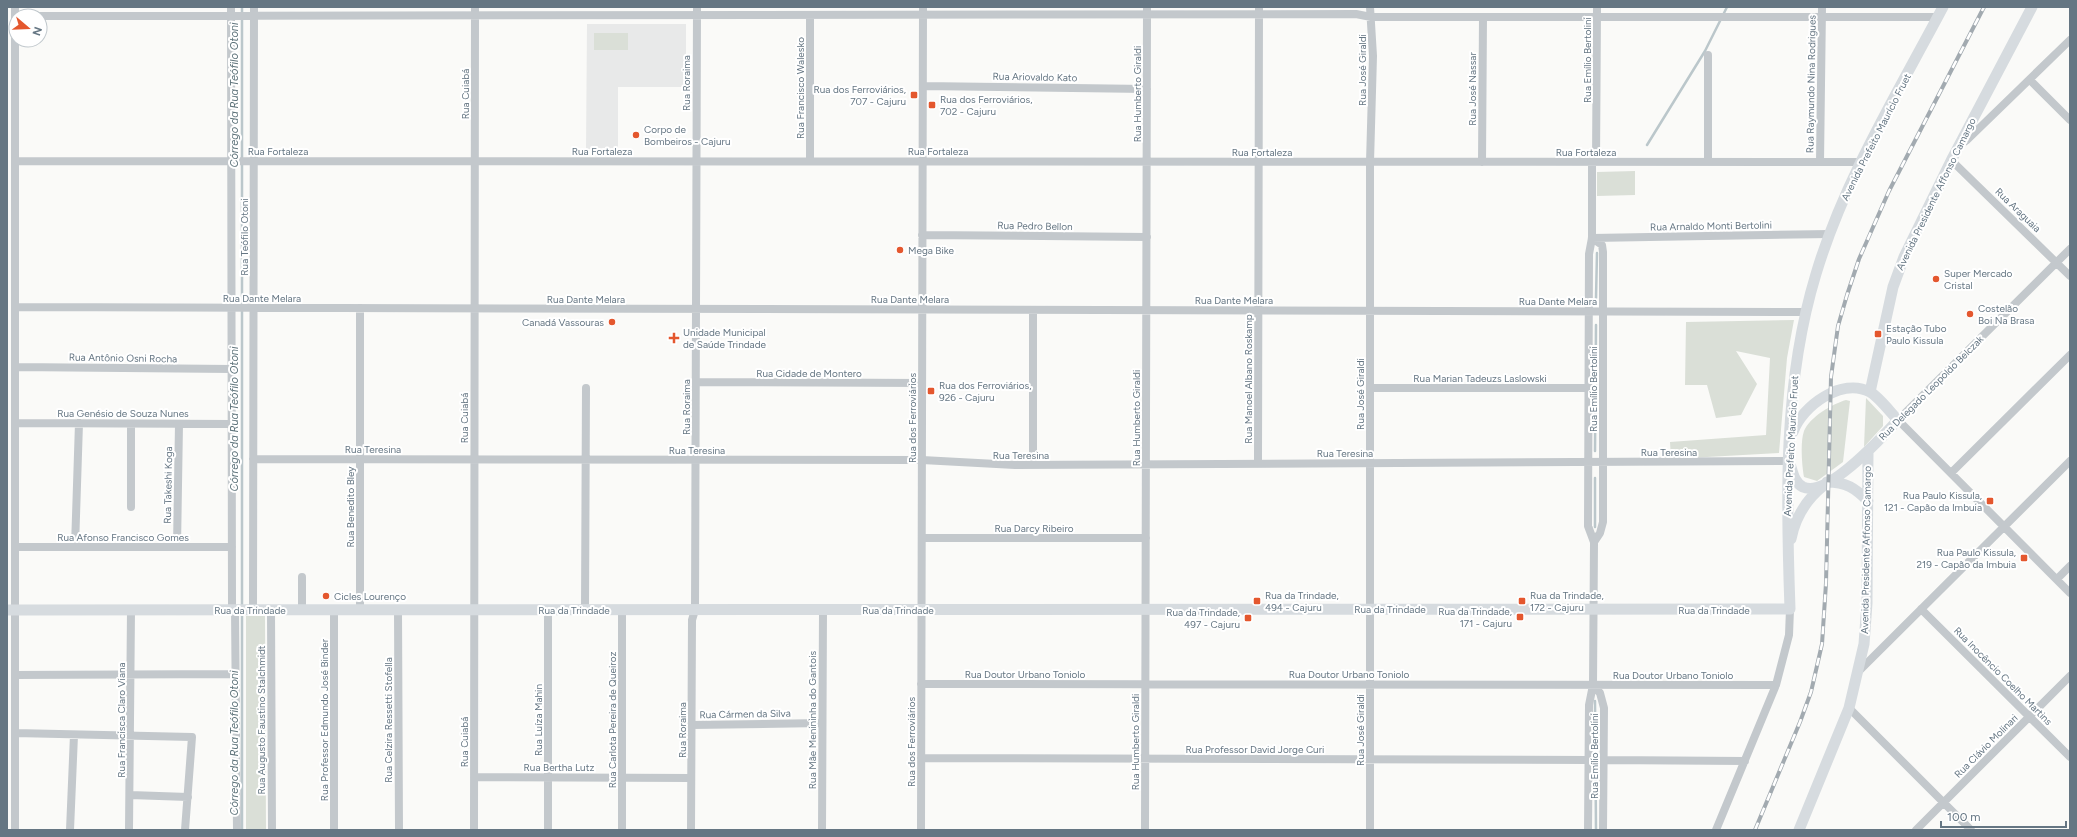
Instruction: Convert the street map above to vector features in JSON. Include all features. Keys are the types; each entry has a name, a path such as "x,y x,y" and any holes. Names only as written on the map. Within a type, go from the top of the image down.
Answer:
{"main road":[{"name":"Avenida Presidente Affonso Camargo","path":"1870,392 1895,280 1916,231 1951,160 2032,7"},
{"name":"Avenida Prefeito Maurício Fruet","path":"1790,609 1788,559 1788,461 1793,382 1806,312 1816,275 1830,234 1861,162 1940,12"},
{"path":"1789,444 1796,423 1801,415 1825,397 1850,388 1870,392 1898,420"},
{"name":"Rua Delegado Leopoldo Belczak","path":"1788,461 1795,479 1802,486 1813,488 1827,482 1854,465 1898,420"},
{"name":"Avenida Presidente Affonso Camargo","path":"1799,830 1849,708 1859,671 1867,618 1868,451"},
{"path":"1788,559 1792,536 1801,511 1809,499 1827,482 1846,484 1855,488 1868,501"},
{"name":"Rua da Trindade","path":"11,610 1790,609"}],"street":[{"name":"Rua José Giraldi","path":"1370,7 1373,56 1370,162 1370,830"},
{"name":"Rua Emílio Bertolini","path":"1588,830 1590,705 1593,685 1594,609 1594,542 1588,526 1589,251 1592,238 1597,7"},
{"name":"Rua Raymundo Nina Rodrigues","path":"1820,162 1822,7"},
{"path":"48,15 231,11 696,11 810,15 923,11 1259,11 1356,14 1371,17 1822,17 1940,12"},
{"name":"Rua Teófilo Otoni","path":"231,11 232,547 237,830"},
{"name":"Rua Teófilo Otoni","path":"253,610 254,11"},
{"name":"Rua Cuiabá","path":"474,830 475,11"},
{"name":"Rua Roraima","path":"691,830 692,620 695,610 696,460 696,11"},
{"name":"Rua dos Ferroviários","path":"921,830 923,11"},
{"name":"Rua Humberto Giraldi","path":"1145,830 1147,11"},
{"name":"Rua Manoel Albano Roskamp","path":"1258,464 1259,11"},
{"name":"Rua Francisco Walesko","path":"810,15 810,161"},
{"name":"Rua José Nassar","path":"1482,162 1483,17"},
{"path":"1960,145 2030,80 2070,40"},
{"path":"14,48 11,150 15,161 12,303 15,366 15,423 11,444 11,529 15,547 11,610 15,675 11,686 14,733 11,748 15,830"},
{"path":"1708,55 1708,162"},
{"path":"2030,80 2070,120"},
{"name":"Rua Ariovaldo Kato","path":"923,86 1147,89"},
{"name":"Rua Araguaia","path":"1951,160 2070,276"},
{"name":"Rua Fortaleza","path":"15,161 1861,162"},
{"name":"Rua Arnaldo Monti Bertolini","path":"1592,238 1830,234"},
{"name":"Rua Pedro Bellon","path":"922,235 1147,238"},
{"name":"Rua Emílio Bertolini","path":"1592,238 1602,245 1603,252 1603,522 1600,533 1594,542"},
{"name":"Rua Delegado Leopoldo Belczak","path":"1898,420 2070,249"},
{"name":"Rua Dante Melara","path":"12,303 232,308 1806,312"},
{"name":"Rua Benedito Bley","path":"360,308 360,610"},
{"path":"1033,310 1033,465"},
{"path":"1951,473 2070,355"},
{"name":"Rua Antônio Osni Rocha","path":"15,366 232,369"},
{"name":"Rua Cidade de Montero","path":"696,382 922,383"},
{"path":"585,610 586,388"},
{"name":"Rua Marian Tadeuzs Laslowski","path":"1370,388 1589,388"},
{"path":"1898,420 2070,593"},
{"name":"Rua Genésio de Souza Nunes","path":"15,423 232,424"},
{"path":"75,547 79,423"},
{"path":"131,424 131,507"},
{"name":"Rua Takeshi Koga","path":"177,547 179,424"},
{"name":"Rua Teresina","path":"254,459 922,460 979,464 1033,465 1788,461"},
{"path":"1859,671 2070,461"},
{"name":"Rua Darcy Ribeiro","path":"922,538 1146,538"},
{"name":"Rua Afonso Francisco Gomes","path":"15,547 232,547"},
{"path":"2057,579 2070,566"},
{"path":"302,577 302,610"},
{"name":"Avenida Prefeito Maurício Fruet","path":"1716,830 1776,685 1789,635 1790,609"},
{"name":"Rua Inocêncio Coelho Martins","path":"1921,609 2070,756"},
{"name":"Rua Francisca Claro Viana","path":"129,830 131,610"},
{"name":"Rua Augusto Faustino Stalchmidt","path":"271,610 272,830"},
{"name":"Rua Professor Edmundo José Binder","path":"334,610 334,830"},
{"name":"Rua Celzira Ressetti Stofella","path":"398,610 399,830"},
{"name":"Rua Luíza Mahin","path":"548,610 548,830"},
{"name":"Rua Carlota Pereira de Queiroz","path":"622,610 622,830"},
{"name":"Rua Mãe Menininha do Gantois","path":"822,830 823,610"},
{"path":"15,675 235,674"},
{"name":"Rua Clávio Molinari","path":"1916,830 2070,676"},
{"name":"Rua Doutor Urbano Toniolo","path":"922,684 1776,685"},
{"name":"Rua Emílio Bertolini","path":"1593,685 1603,700 1603,830"},
{"path":"1849,708 1972,830"},
{"name":"Rua Cármen da Silva","path":"692,725 822,723"},
{"path":"14,733 192,737 185,830"},
{"path":"70,830 74,735"},
{"name":"Rua Professor David Jorge Curi","path":"921,758 1589,760"},
{"path":"1604,760 1745,761"},
{"name":"Rua Bertha Lutz","path":"474,777 692,778"},
{"path":"130,795 188,797"}],"shaded area":[{"path":"587,24 686,24 686,87 618,87 618,149 586,149"},
{"path":"594,33 628,33 628,50 594,50"},
{"path":"1635,171 1635,195 1597,196 1597,172"},
{"path":"1794,320 1787,358 1779,453 1671,459 1670,442 1766,435 1770,358 1736,351 1757,384 1741,415 1716,418 1707,385 1685,385 1686,322"},
{"path":"1866,398 1883,416 1883,426 1864,447"},
{"path":"1846,400 1850,401 1843,462 1817,481 1804,477 1802,447 1804,431 1816,416 1834,405"},
{"path":"246,616 265,616 266,830 246,830"}],"waterway":[{"name":"Córrego da Rua Teófilo Otoni","path":"242,7 242,606"},
{"path":"1647,145 1705,51 1727,7"},
{"path":"1596,298 1597,253"},
{"path":"1595,451 1596,325"},
{"path":"1595,478 1595,527"},
{"name":"Córrego da Rua Teófilo Otoni","path":"242,613 242,830"},
{"path":"1595,701 1596,830"}],"railway":[{"path":"1755,830 1811,692 1822,644 1826,583 1831,377 1838,326 1859,259 1889,191 1984,7"}],"place":[{"name":"Rua dos Ferroviários, 707 - Cajuru","path":"914,95"},
{"name":"Rua dos Ferroviários, 702 - Cajuru","path":"932,105"},
{"name":"Corpo de Bombeiros - Cajuru","path":"636,135"},
{"name":"Mega Bike","path":"900,250"},
{"name":"Super Mercado Cristal","path":"1936,279"},
{"name":"Costelão Boi Na Brasa","path":"1970,314"},
{"name":"Canadá Vassouras","path":"612,322"},
{"name":"Estação Tubo Paulo Kissula","path":"1878,334"},
{"name":"Unidade Municipal de Saúde Trindade","path":"674,338"},
{"name":"Rua dos Ferroviários, 926 - Cajuru","path":"931,391"},
{"name":"Rua Paulo Kissula, 121 - Capão da Imbuia","path":"1990,501"},
{"name":"Rua Paulo Kissula, 219 - Capão da Imbuia","path":"2024,558"},
{"name":"Cicles Lourenço","path":"326,596"},
{"name":"Rua da Trindade, 494 - Cajuru","path":"1257,601"},
{"name":"Rua da Trindade, 172 - Cajuru","path":"1522,601"},
{"name":"Rua da Trindade, 171 - Cajuru","path":"1520,617"},
{"name":"Rua da Trindade, 497 - Cajuru","path":"1248,618"}]}
